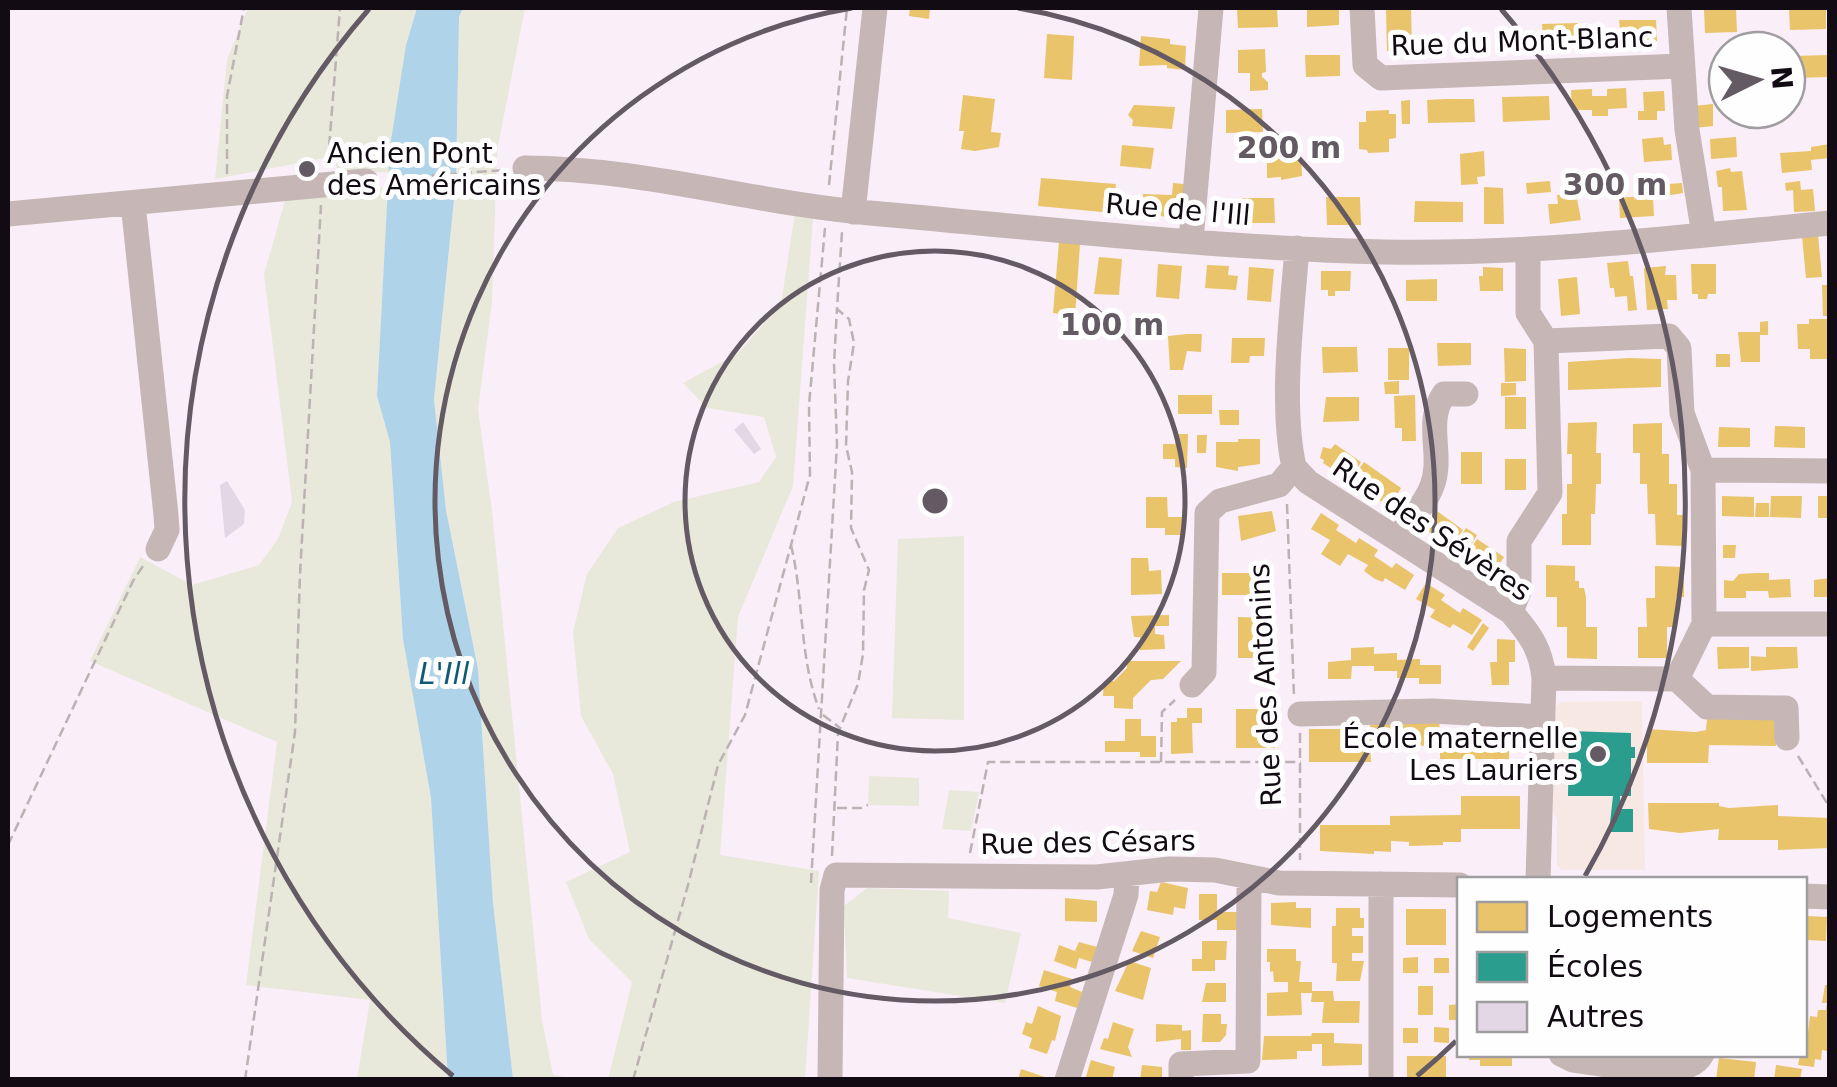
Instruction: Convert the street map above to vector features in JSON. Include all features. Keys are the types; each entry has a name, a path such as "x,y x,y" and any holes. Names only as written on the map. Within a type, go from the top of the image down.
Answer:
{"street":[{"path":"841,210 875,8"},
{"path":"1191,241 1211,8"},
{"name":"Rue du Mont-Blanc","path":"1362,8 1364,65 1380,78 1682,66"},
{"path":"1679,8 1687,130 1704,235"},
{"name":"Rue de l'Ill","path":"524,168 582,168 841,210 1191,241 1385,252 1528,251 1830,223"},
{"path":"8,214 366,181"},
{"path":"133,203 168,530 158,549"},
{"path":"1192,685 1204,672 1207,513 1220,501 1287,476 1297,248"},
{"path":"1511,612 1519,591 1519,541 1550,493 1546,341 1528,313 1528,251"},
{"path":"1546,341 1669,336 1678,348 1682,412 1703,470 1704,624 1677,680"},
{"path":"1398,540 1432,487 1434,408 1444,394 1466,394"},
{"path":"1703,470 1830,471"},
{"name":"Rue des Sévères","path":"1287,476 1308,482 1511,612 1533,638 1542,656 1544,678 1538,877"},
{"path":"1704,624 1830,624"},
{"path":"1544,678 1677,680 1708,706 1786,708 1787,738"},
{"path":"1300,714 1434,712 1543,717"},
{"name":"Rue des Césars","path":"836,875 1127,875 1170,869 1215,870 1300,884 1457,886"},
{"path":"830,1080 832,890 836,875"},
{"path":"1067,1080 1126,895 1127,875"},
{"path":"1181,1080 1181,1064 1248,1061 1248,878"},
{"path":"1381,884 1381,1080"},
{"path":"1567,1057 1672,1072 1689,1069 1699,1057"}],"path":[{"path":"228,194 226,96 244,8"},
{"path":"245,1080 295,732 300,574 324,185 340,8"},
{"path":"811,898 836,444 834,364 847,8"},
{"path":"366,181 524,168"},
{"path":"634,1080 718,765 745,715 810,475 808,405 841,210"},
{"path":"836,875 832,852 840,728 858,684 863,654 864,590 869,570 851,528 852,472 846,446 854,343 849,319 837,309"},
{"name":"Rue des Antonins","path":"1287,476 1293,692 1300,714 1300,884"},
{"path":"791,543 800,583 807,660 821,714 840,728"},
{"path":"8,844 133,581 158,549"},
{"path":"1161,764 1162,712 1192,685"},
{"path":"1787,738 1830,808"},
{"path":"972,874 970,851 988,762 1301,762"},
{"path":"836,808 868,805"}],"shaded area":[{"path":"248,8 417,8 406,45 389,172 338,174 335,156 215,179 227,60"},
{"path":"463,8 525,8 497,151 492,302 478,409 492,511 542,1020 553,1075 579,1079 513,1079 493,903 478,669 446,509 434,399 456,179 459,17"},
{"path":"388,187 377,396 390,442 403,639 431,798 448,1079 357,1079 370,1000 246,985 277,742 90,661 140,557 192,585 259,565 278,539 292,502 264,274 287,194"},
{"path":"795,213 813,218 793,486 738,617 720,855 819,871 805,1079 608,1079 632,982 589,939 566,882 630,852 613,774 581,716 573,632 587,574 618,528 674,502 759,482 776,457 764,417 707,408 683,383 738,353 781,304"},
{"path":"964,536 964,720 892,718 898,539"},
{"name":"École maternelle Les Lauriers","path":"1642,701 1645,870 1562,870 1557,865 1557,819 1553,813 1554,708 1561,702"},
{"path":"869,776 919,778 919,806 868,805"},
{"path":"949,790 979,792 971,831 942,829"},
{"path":"867,888 949,891 948,918 1021,933 1005,1003 847,978 844,906"}],"water":[{"name":"L'Ill","path":"417,8 463,8 459,17 456,179 434,399 446,510 478,669 493,903 513,1079 448,1079 431,798 403,639 390,442 377,396 390,147 406,45"}],"building: Logements":[{"path":"910,8 930,8 929,19 909,16"},
{"path":"1237,8 1277,8 1278,27 1238,28"},
{"path":"1307,8 1339,8 1339,25 1307,27"},
{"path":"1386,8 1411,8 1412,51 1387,51"},
{"path":"1789,8 1826,8 1826,29 1790,30"},
{"path":"1736,9 1737,30 1705,33 1704,10"},
{"path":"1619,20 1656,20 1657,41 1622,47"},
{"path":"1578,23 1579,44 1555,45 1556,49 1544,50 1542,24"},
{"path":"1047,34 1074,36 1072,80 1044,78"},
{"path":"1141,36 1170,39 1170,44 1186,46 1185,70 1167,65 1139,66"},
{"path":"1265,49 1266,72 1262,77 1268,82 1268,90 1250,91 1250,73 1238,73 1238,50"},
{"path":"1305,55 1340,55 1340,76 1306,77"},
{"path":"1829,55 1830,77 1807,78 1807,56"},
{"path":"1626,88 1627,108 1608,109 1608,116 1592,116 1592,110 1572,110 1571,90 1592,89 1592,96 1607,96 1607,89"},
{"path":"1664,91 1665,111 1657,111 1657,120 1638,120 1638,111 1644,111 1643,92"},
{"path":"963,95 995,99 991,132 1001,133 999,147 961,149"},
{"path":"1549,96 1550,120 1503,122 1502,97"},
{"path":"1474,99 1475,122 1428,123 1427,100"},
{"path":"1410,100 1410,124 1402,124 1401,101"},
{"path":"1134,105 1175,107 1172,129 1132,126 1128,115"},
{"path":"1707,105 1707,127 1694,128 1693,106"},
{"path":"1262,109 1263,132 1226,133 1226,110"},
{"path":"1389,110 1389,114 1396,114 1396,138 1389,139 1389,152 1368,153 1359,149 1359,122 1366,122 1366,111"},
{"path":"1663,137 1664,145 1671,144 1672,160 1644,162 1642,139"},
{"path":"1736,137 1737,157 1711,159 1710,139"},
{"path":"1830,144 1830,158 1811,160 1812,170 1782,173 1780,153 1811,151 1811,147"},
{"path":"1122,145 1154,148 1151,169 1120,166"},
{"path":"1484,151 1485,176 1477,177 1478,184 1461,185 1460,154"},
{"path":"1301,152 1302,176 1267,178 1267,153"},
{"path":"1730,168 1731,172 1742,171 1747,210 1723,211 1722,187 1718,187 1716,171"},
{"path":"1041,178 1116,184 1113,213 1038,206"},
{"path":"1550,181 1551,192 1527,194 1526,183"},
{"path":"1800,181 1801,190 1813,189 1815,211 1794,212 1793,190 1786,191 1785,183"},
{"path":"1173,183 1184,184 1182,210 1174,210 1173,217 1142,215 1143,194 1172,195"},
{"path":"1682,183 1683,193 1653,198 1654,216 1620,218 1619,198 1641,196 1640,186"},
{"path":"1484,187 1503,188 1504,224 1484,224"},
{"path":"1576,193 1581,220 1550,224 1548,204 1558,204 1557,195"},
{"path":"1326,197 1360,197 1361,225 1327,225"},
{"path":"1237,198 1274,198 1275,223 1249,223 1249,213 1237,213"},
{"path":"1415,201 1463,202 1463,222 1414,222"},
{"path":"1818,235 1822,277 1806,278 1802,236"},
{"path":"1059,242 1080,244 1075,316 1053,313"},
{"path":"1099,257 1122,259 1119,295 1094,294"},
{"path":"1628,261 1637,310 1628,311 1627,296 1615,297 1614,288 1610,288 1607,263"},
{"path":"1158,264 1182,266 1179,299 1156,297"},
{"path":"1691,264 1716,264 1716,294 1698,299 1698,294 1692,294"},
{"path":"1207,265 1229,266 1228,275 1238,276 1236,290 1205,288"},
{"path":"1666,266 1665,275 1676,275 1677,300 1667,300 1668,309 1647,310 1644,268"},
{"path":"1249,267 1274,269 1271,302 1247,300"},
{"path":"1483,267 1503,268 1503,291 1480,291"},
{"path":"1321,271 1351,271 1350,291 1335,291 1335,296 1328,296 1328,290 1321,290"},
{"path":"1577,277 1580,314 1561,316 1558,279"},
{"path":"1437,279 1437,301 1406,301 1406,280"},
{"path":"1822,285 1830,285 1830,316 1823,316"},
{"path":"1809,319 1830,319 1830,359 1810,359 1810,349 1798,349 1797,324 1809,324"},
{"path":"1768,321 1768,335 1760,335 1760,362 1741,362 1738,332 1760,332 1760,322"},
{"path":"1202,334 1201,352 1187,351 1183,370 1170,370 1168,336"},
{"path":"1232,338 1265,338 1264,356 1250,356 1249,363 1231,363"},
{"path":"1437,343 1471,343 1471,365 1438,366"},
{"path":"1322,347 1357,347 1358,372 1323,373"},
{"path":"1388,348 1409,348 1409,380 1388,380"},
{"path":"1504,348 1526,349 1526,381 1505,382"},
{"path":"1716,354 1730,354 1730,367 1716,367"},
{"path":"1661,359 1661,387 1568,390 1568,362"},
{"path":"1399,381 1399,394 1385,394 1384,382"},
{"path":"1501,383 1516,383 1516,395 1501,396"},
{"path":"1178,395 1212,395 1212,414 1178,414"},
{"path":"1415,395 1416,441 1402,441 1402,428 1395,428 1394,396"},
{"path":"1326,397 1359,397 1359,421 1323,422"},
{"path":"1505,397 1526,397 1526,429 1505,429"},
{"path":"1219,410 1239,410 1239,425 1220,425"},
{"path":"1597,422 1601,484 1596,484 1595,514 1591,514 1591,545 1562,545 1562,514 1567,514 1567,484 1572,484 1572,454 1567,454 1568,423"},
{"path":"1662,423 1662,454 1669,454 1669,484 1677,484 1677,515 1684,515 1684,546 1656,545 1655,514 1648,514 1647,484 1640,484 1640,453 1633,453 1633,424"},
{"path":"1775,426 1805,427 1805,448 1774,447"},
{"path":"1719,427 1750,428 1750,447 1718,447"},
{"path":"1175,434 1188,434 1187,468 1175,467 1175,459 1163,459 1163,444 1175,444"},
{"path":"1197,435 1207,435 1206,453 1197,453"},
{"path":"1260,439 1260,464 1238,467 1238,471 1216,467 1216,442"},
{"path":"1335,444 1361,462 1350,481 1320,458 1323,447 1331,449"},
{"path":"1461,452 1482,452 1482,484 1461,484"},
{"path":"1505,459 1526,459 1526,490 1505,490"},
{"path":"1364,462 1401,488 1390,507 1363,489 1368,481 1356,473"},
{"path":"1722,496 1754,497 1754,517 1722,516"},
{"path":"1771,496 1802,496 1801,518 1770,517"},
{"path":"1818,496 1830,496 1830,518 1818,518"},
{"path":"1146,497 1167,497 1168,517 1184,517 1183,535 1165,535 1165,528 1146,528"},
{"path":"1756,503 1769,503 1769,517 1755,517"},
{"path":"1272,511 1276,531 1241,541 1238,516"},
{"path":"1437,511 1463,530 1452,547 1425,529"},
{"path":"1321,513 1339,525 1336,530 1356,543 1359,538 1378,550 1374,556 1392,568 1396,563 1414,575 1405,590 1385,578 1383,582 1375,579 1364,571 1368,565 1348,554 1340,566 1321,554 1330,540 1311,529"},
{"path":"1466,528 1477,535 1470,547 1459,539"},
{"path":"1477,539 1504,557 1492,575 1465,557"},
{"path":"1723,545 1736,545 1735,558 1723,558"},
{"path":"1131,558 1148,558 1149,571 1161,570 1162,594 1131,595"},
{"path":"1546,565 1575,566 1575,581 1579,581 1579,588 1584,588 1586,597 1586,627 1597,627 1597,659 1567,658 1567,627 1557,627 1557,597 1546,597"},
{"path":"1655,566 1684,567 1684,597 1676,597 1676,627 1667,627 1667,658 1638,658 1638,627 1647,627 1646,598 1655,598"},
{"path":"1222,573 1268,573 1268,595 1222,595"},
{"path":"1769,573 1769,580 1790,579 1791,597 1769,598 1768,591 1746,591 1746,598 1724,598 1724,580 1733,581 1739,574"},
{"path":"1830,578 1830,597 1814,597 1814,580"},
{"path":"1426,583 1445,595 1441,600 1460,613 1463,608 1482,620 1472,635 1430,617 1435,610 1416,599"},
{"path":"1169,615 1169,626 1155,626 1155,634 1164,635 1165,649 1140,650 1140,637 1134,637 1131,616"},
{"path":"1238,617 1272,618 1273,658 1238,658"},
{"path":"1483,623 1489,628 1473,651 1467,647"},
{"path":"1497,639 1515,640 1515,662 1509,662 1509,685 1492,685 1490,662 1497,662"},
{"path":"1374,647 1374,654 1397,653 1397,660 1420,659 1420,665 1441,665 1441,684 1419,684 1419,678 1397,678 1397,671 1374,671 1374,666 1352,666 1351,679 1328,679 1328,662 1351,660 1351,648"},
{"path":"1717,647 1749,647 1749,668 1718,669"},
{"path":"1766,647 1797,647 1798,668 1751,671 1751,656 1766,657"},
{"path":"1127,661 1181,661 1163,679 1151,680 1133,698 1133,709 1114,708 1114,696 1103,696 1104,681 1114,681 1127,668"},
{"path":"1187,708 1202,708 1202,723 1192,723 1193,753 1171,754 1171,722 1187,718"},
{"path":"1236,709 1275,709 1275,748 1236,748"},
{"path":"1370,718 1440,719 1439,733 1509,733 1509,759 1440,759 1440,746 1370,745 1371,762 1309,762 1309,729 1370,729"},
{"path":"1125,719 1141,719 1141,736 1156,736 1156,757 1140,757 1140,752 1105,752 1105,741 1125,741"},
{"path":"1707,719 1776,719 1776,746 1709,745 1708,763 1647,763 1647,729 1696,732 1706,730"},
{"path":"1461,796 1520,796 1520,829 1461,829 1461,842 1409,846 1409,842 1391,841 1391,852 1374,854 1320,851 1320,825 1390,825 1390,816 1461,815"},
{"path":"1648,803 1719,803 1729,808 1778,805 1778,816 1830,818 1830,848 1778,850 1778,840 1718,840 1719,829 1680,833 1649,829"},
{"path":"1161,882 1188,888 1185,909 1174,907 1173,915 1147,910 1150,891 1157,892"},
{"path":"1199,894 1217,894 1217,912 1237,912 1237,930 1217,930 1217,920 1199,920"},
{"path":"1065,898 1097,901 1097,922 1065,921"},
{"path":"1296,902 1296,908 1311,908 1311,928 1271,925 1271,903"},
{"path":"1336,908 1360,908 1360,918 1364,918 1364,928 1352,928 1352,936 1363,936 1363,953 1352,953 1352,961 1364,961 1360,981 1336,981 1332,926 1336,926"},
{"path":"1406,909 1446,909 1446,945 1406,945"},
{"path":"1807,916 1827,917 1826,941 1807,940"},
{"path":"1141,931 1160,937 1153,958 1132,951"},
{"path":"1202,941 1227,941 1226,960 1215,960 1215,971 1192,971 1192,959 1202,959"},
{"path":"1079,942 1097,947 1092,962 1079,958 1076,969 1054,961 1059,945 1075,951"},
{"path":"1267,949 1296,949 1296,961 1301,961 1299,982 1312,982 1312,991 1333,991 1334,1001 1360,1001 1359,1023 1322,1023 1324,1002 1311,1002 1312,993 1301,993 1302,1015 1267,1016 1267,993 1288,992 1288,982 1274,982"},
{"path":"1418,957 1418,973 1403,973 1403,958"},
{"path":"1434,958 1449,958 1449,973 1434,973"},
{"path":"1129,961 1151,968 1143,1000 1115,991"},
{"path":"1044,970 1072,979 1070,987 1082,992 1077,1008 1055,1001 1057,992 1039,986"},
{"path":"1206,983 1226,983 1226,1002 1202,1002"},
{"path":"1825,985 1830,985 1827,1051 1822,1050 1821,1060 1815,1059 1814,1067 1798,1065 1799,1057 1807,1057 1810,1016 1817,1017 1818,1010 1826,1010 1827,1003 1822,1003"},
{"path":"1418,986 1433,986 1433,1015 1418,1015"},
{"path":"1457,1004 1457,1020 1449,1020 1449,1005"},
{"path":"1038,1006 1061,1016 1055,1041 1052,1040 1047,1054 1029,1048 1032,1038 1022,1034 1026,1022 1032,1024"},
{"path":"1203,1014 1221,1014 1221,1024 1227,1024 1226,1035 1220,1042 1202,1042"},
{"path":"1113,1022 1134,1029 1128,1047 1132,1057 1100,1049"},
{"path":"1156,1024 1182,1025 1182,1031 1191,1030 1191,1050 1181,1050 1181,1039 1156,1042"},
{"path":"1434,1027 1449,1028 1449,1043 1434,1042"},
{"path":"1403,1028 1418,1028 1418,1043 1403,1043"},
{"path":"1334,1033 1334,1043 1362,1044 1362,1065 1322,1066 1322,1044 1312,1044 1312,1051 1297,1051 1297,1059 1262,1060 1264,1036"},
{"path":"1407,1056 1446,1056 1446,1080 1407,1080"},
{"path":"1512,1057 1512,1066 1480,1066 1480,1060 1469,1060"},
{"path":"1719,1058 1756,1062 1754,1080 1716,1080"},
{"path":"1091,1060 1115,1067 1112,1080 1085,1080"},
{"path":"1142,1065 1162,1067 1162,1080 1140,1080"},
{"path":"1776,1065 1802,1069 1800,1080 1774,1080"},
{"path":"1021,1069 1051,1079 1051,1080 1018,1080"}],"building: Écoles":[{"path":"1569,731 1631,733 1635,758 1631,758 1631,796 1620,796 1620,809 1633,809 1633,832 1609,832 1613,796 1568,796"}],"building: Autres":[{"path":"743,422 761,449 754,454 734,430"},
{"path":"227,481 245,510 244,524 225,538 220,485"}],"place":[{"name":"Ancien Pont des Américains","path":"307,169"},
{"name":"École maternelle Les Lauriers","path":"1598,754"}]}
